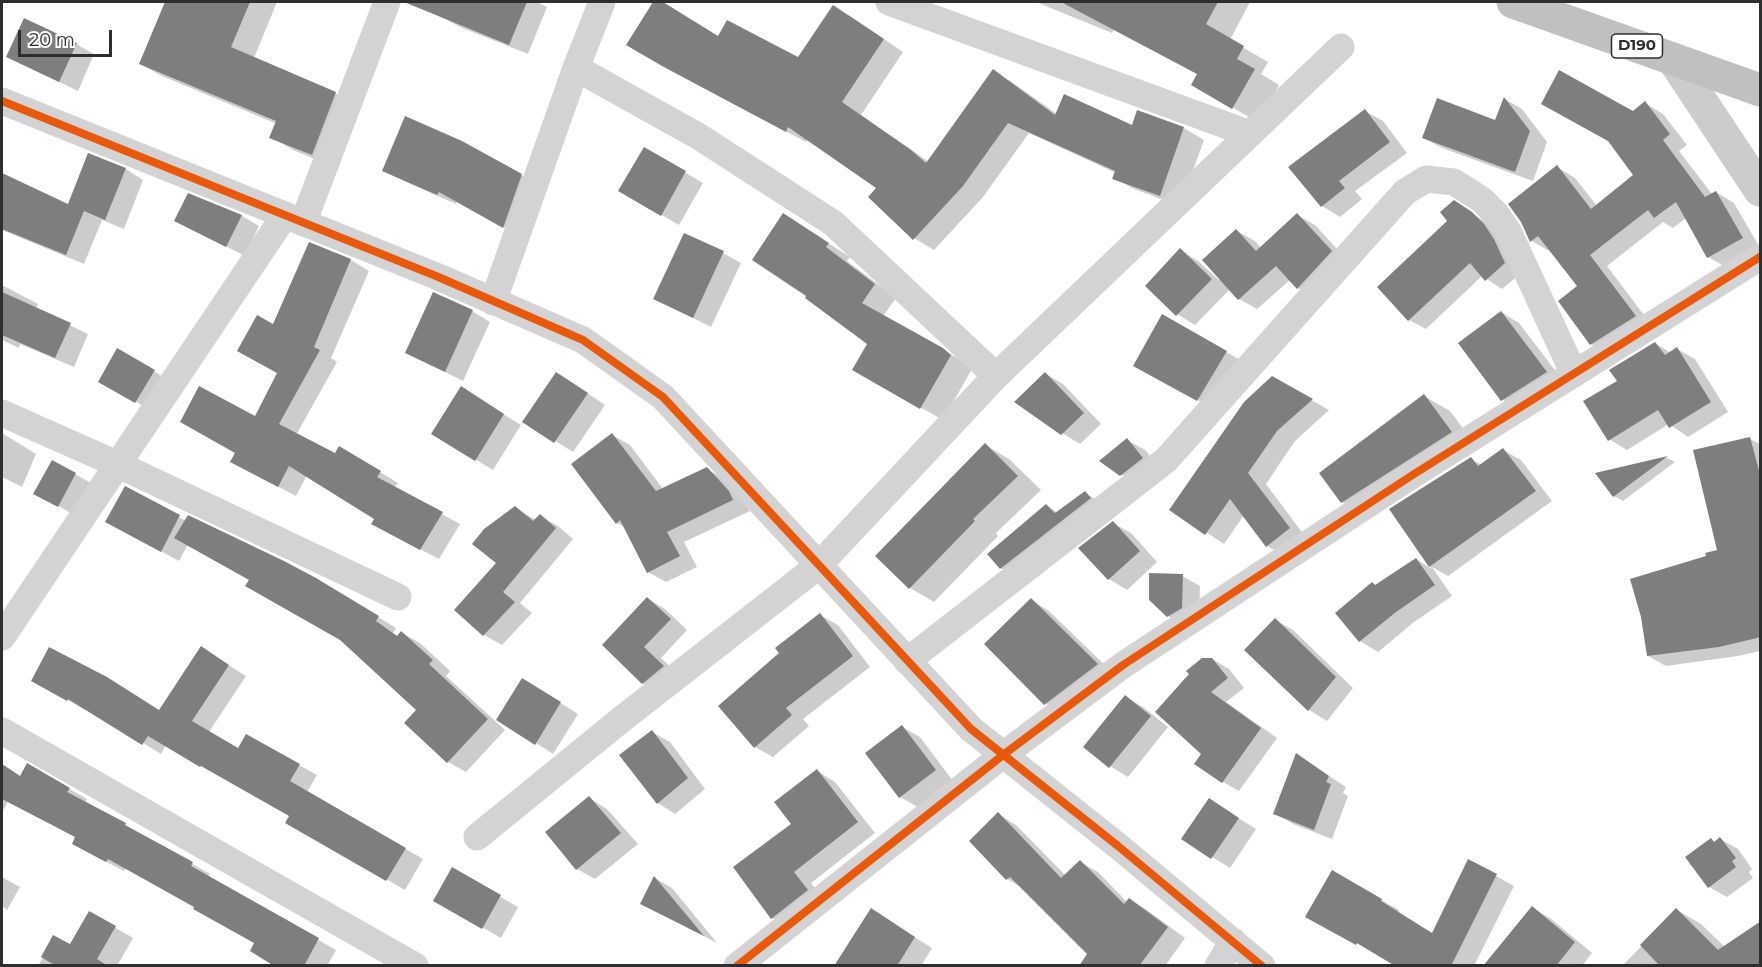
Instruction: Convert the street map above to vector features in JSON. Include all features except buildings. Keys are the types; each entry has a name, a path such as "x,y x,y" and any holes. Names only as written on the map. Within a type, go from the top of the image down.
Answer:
{"highway":[{"name":"D190","path":"1513,2 1761,90"}],"street":[{"path":"2,637 119,465 294,219 387,2"},
{"path":"494,302 576,68 602,2"},
{"path":"889,2 1250,134"},
{"path":"477,837 622,719 818,566 996,376 1341,47"},
{"path":"1673,59 1761,190"},
{"path":"576,68 698,136 833,224 996,376"},
{"path":"2,101 294,219 583,340 663,397 970,729 1118,846 1262,966"},
{"path":"907,661 1166,460 1406,192 1426,179 1454,182 1476,195 1496,214 1508,231 1574,374"},
{"path":"737,966 1003,755 1123,665 1414,474 1761,257"},
{"path":"2,414 119,465 398,597"},
{"path":"2,731 415,966"},
{"path":"1218,966 1233,941"}],"cycle path":[{"path":"2,101 436,276 583,340 663,397 971,729 1118,846 1262,966"},
{"path":"737,966 1003,755 1123,665 1414,474 1760,257"}]}
